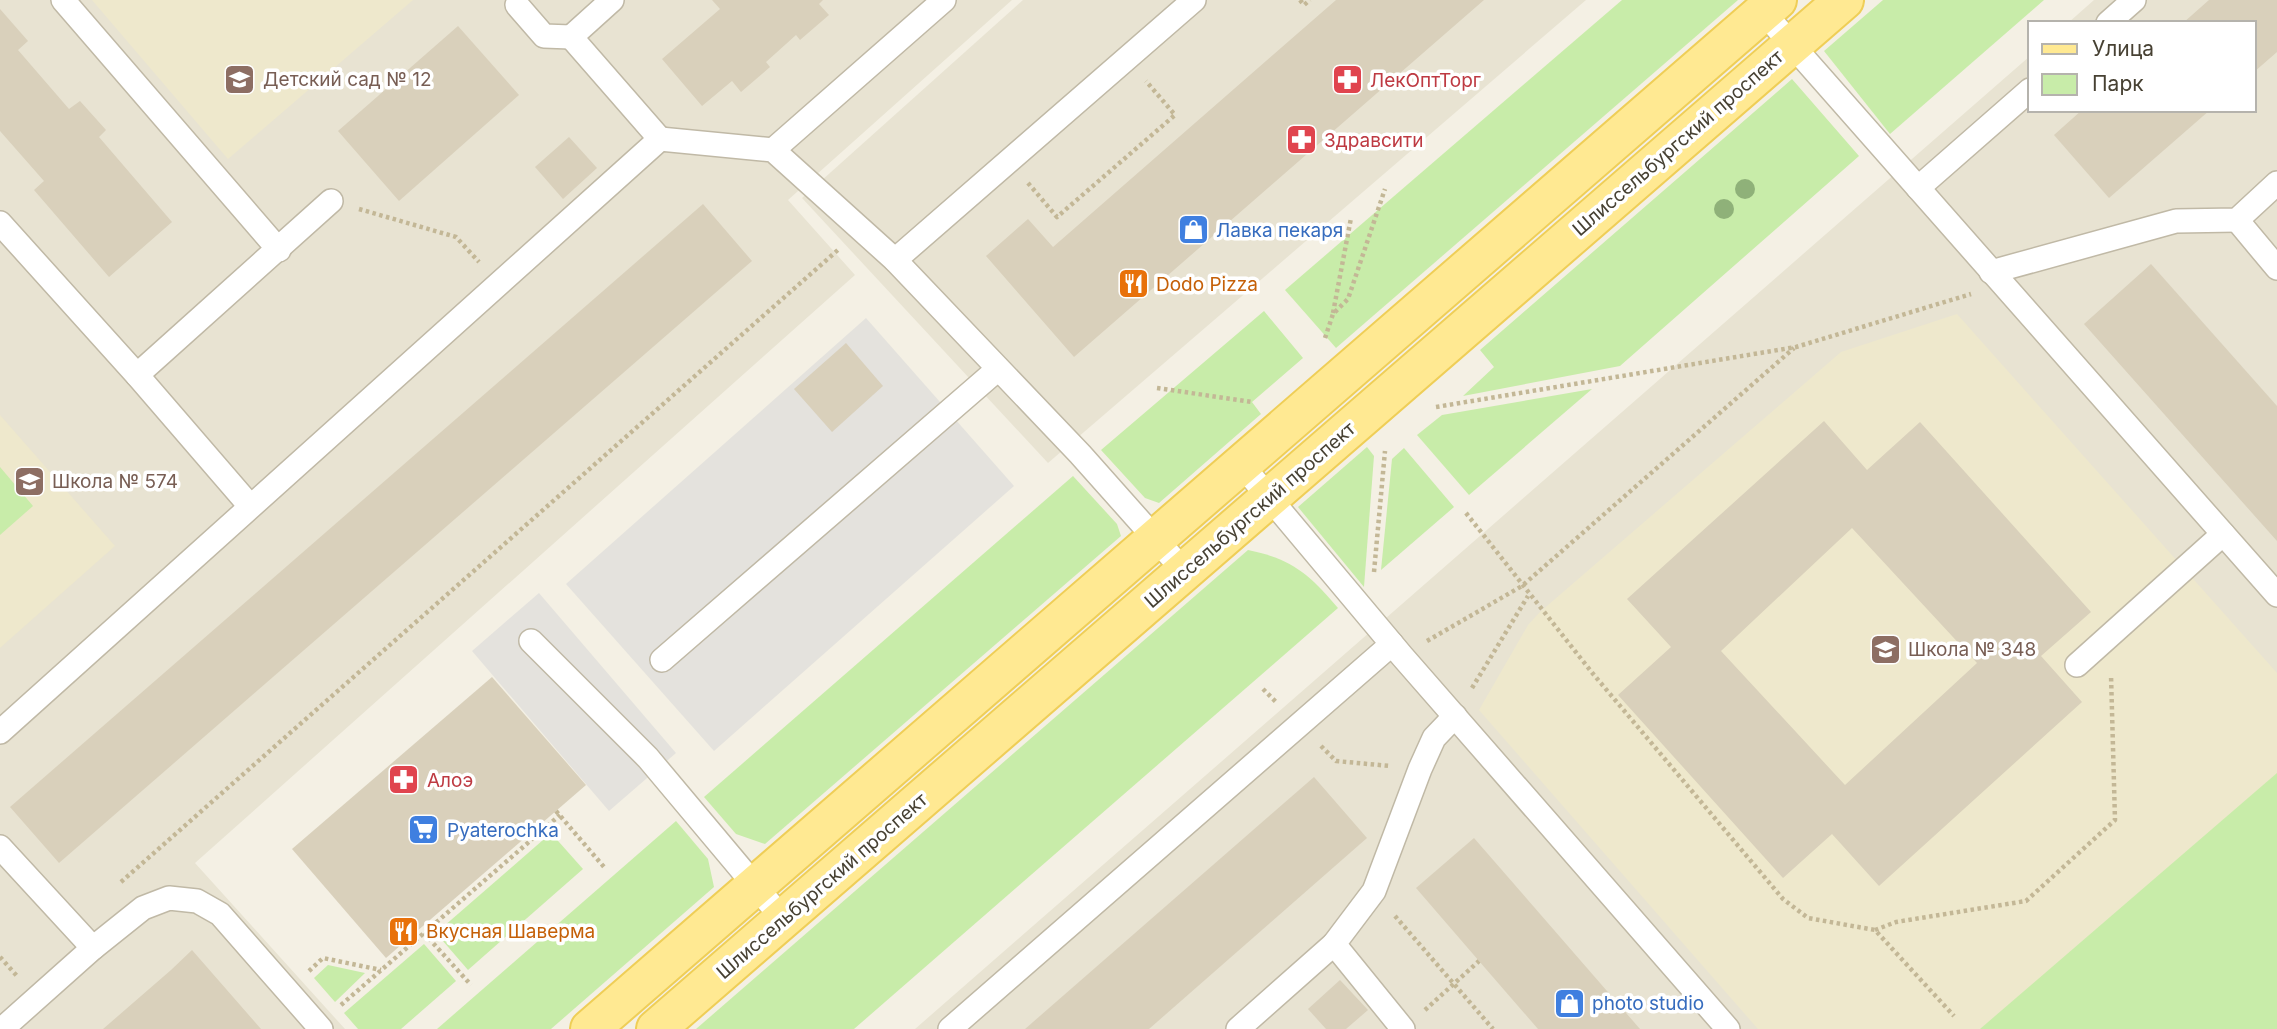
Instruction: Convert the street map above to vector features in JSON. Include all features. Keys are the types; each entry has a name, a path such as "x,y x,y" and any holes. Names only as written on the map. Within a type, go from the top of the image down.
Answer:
{"main road":[{"name":"Шлиссельбургский проспект","path":"656,1029 1843,0"},
{"path":"590,1029 1770,6"}],"lane":[{"path":"63,0 279,250"},
{"path":"517,5 544,36 571,37 612,0"},
{"path":"773,150 944,0"},
{"path":"895,260 1194,0"},
{"path":"2110,21 2134,0"},
{"path":"1770,6 1791,46 2277,596"},
{"path":"571,37 660,139 773,150 895,260 1156,537 1185,572"},
{"path":"1918,188 2028,92"},
{"path":"0,732 660,139"},
{"path":"1997,278 2176,221 2237,220 2277,183"},
{"path":"137,375 331,201"},
{"path":"2237,220 2277,268"},
{"path":"0,223 250,506"},
{"path":"662,660 998,369"},
{"path":"1241,464 1397,650 1728,1029"},
{"path":"2077,665 2223,534"},
{"path":"531,641 648,758 783,919"},
{"path":"950,1029 1300,724 1397,650"},
{"path":"1238,1029 1335,944 1374,891 1434,738 1455,716"},
{"path":"3,857 93,948"},
{"path":"2,1029 93,948 143,908 169,898 197,901 220,914 319,1027"},
{"path":"1335,944 1411,1022"}],"path":[{"path":"1300,0 1304,5 1310,0"},
{"path":"1009,161 1057,217 1175,115 1127,58"},
{"path":"1333,314 1348,299 1385,189"},
{"path":"331,201 456,237 498,283"},
{"path":"1323,345 1333,314 1351,218"},
{"path":"72,925 861,230"},
{"path":"1431,408 1796,347 1997,278"},
{"path":"1397,650 1521,586 1796,347"},
{"path":"1157,388 1263,405"},
{"path":"1373,582 1385,450"},
{"path":"1466,513 1528,596 1783,899 1808,918 1875,930 1896,922 2026,901 2115,820 2110,635"},
{"path":"1455,716 1528,596"},
{"path":"1263,689 1336,761 1420,769"},
{"path":"319,1027 558,813 604,867"},
{"path":"1374,891 1493,1029"},
{"path":"1875,930 1954,1016"},
{"path":"424,933 471,985"},
{"path":"287,990 323,958 382,970"},
{"path":"1411,1022 1479,961"}],"shaded area":[{"path":"0,0 1012,0 788,200 855,275 195,863 345,1029 0,1029"},
{"name":"Детский сад № 12","path":"92,0 413,0 228,159"},
{"path":"1023,0 1586,0 1048,463 802,198"},
{"path":"2094,0 2277,0 2277,1029 915,1029 2028,58 2028,112 2256,112 2256,21 2070,21"},
{"name":"Школа № 348","path":"1957,314 2277,673 2277,1029 1758,1029 1479,710 1528,625 1540,612 1841,352"},
{"path":"866,318 1014,486 714,751 566,584"},
{"name":"Школа № 574","path":"0,415 115,546 0,648"},
{"path":"539,593 676,753 609,811 472,651"}],"green space":[{"path":"1622,0 1738,0 1336,348 1285,290"},
{"path":"1883,0 2044,0 1890,134 1824,51"},
{"path":"1792,79 1859,156 1620,366 1463,396 1494,367 1480,350"},
{"path":"1264,311 1303,358 1252,402 1261,414 1159,503 1145,498 1101,450"},
{"path":"1592,389 1469,495 1417,435 1442,415"},
{"path":"1367,447 1374,456 1364,587 1298,507"},
{"path":"1404,448 1454,507 1381,570 1392,459"},
{"path":"0,467 33,506 0,535"},
{"path":"1073,476 1117,524 1121,536 765,844 736,834 704,797"},
{"path":"1248,550 1277,558 1299,570 1338,608 854,1029 696,1029"},
{"path":"2277,773 2277,1029 1980,1029"},
{"path":"676,821 708,859 714,887 551,1029 437,1029"},
{"path":"551,833 583,869 468,970 436,933"},
{"path":"424,944 456,981 401,1029 358,1029 344,1013"},
{"path":"328,965 365,973 335,1002 314,978"}],"building":[{"path":"712,0 823,0 819,4 829,15 800,40 796,35 766,62 770,67 741,92 732,81 702,106 662,59 720,9"},
{"path":"1336,0 1484,0 1074,357 986,256 1028,219 1053,247"},
{"path":"2209,0 2277,0 2277,52 2256,70 2256,21 2185,21"},
{"path":"0,9 28,41 18,50 69,109 80,101 106,130 99,137 172,222 109,277 34,190 44,181 0,131"},
{"path":"458,26 519,95 399,201 338,131"},
{"path":"2080,112 2208,112 2109,198 2054,135"},
{"path":"569,137 597,168 563,199 535,167"},
{"path":"703,204 752,261 59,863 10,807"},
{"path":"2151,264 2277,406 2277,541 2084,324"},
{"path":"846,343 883,386 832,432 794,389"},
{"path":"1824,421 1867,470 1920,422 2091,612 2041,656 2082,702 1879,886 1832,834 1783,878 1618,695 1671,647 1627,599","holes":["1852,528 1977,663 1845,785 1721,651"]},
{"name":"Pyaterochka","path":"492,677 586,785 386,958 292,849"},
{"path":"1314,777 1367,838 1149,1029 1025,1029"},
{"path":"1474,838 1640,1029 1538,1029 1416,888"},
{"path":"192,950 261,1029 103,1029 171,970"},
{"path":"1340,980 1368,1010 1346,1029 1326,1029 1308,1009"}],"place":[{"name":"Детский сад № 12","path":"240,79"},
{"name":"ЛекОптТорг","path":"1347,80"},
{"name":"Здравсити","path":"1301,140"},
{"name":"Лавка пекаря","path":"1193,230"},
{"name":"Dodo Pizza","path":"1133,284"},
{"name":"Школа № 574","path":"29,481"},
{"name":"Школа № 348","path":"1885,649"},
{"name":"Алоэ","path":"404,780"},
{"name":"Pyaterochka","path":"424,830"},
{"name":"Вкусная Шаверма","path":"403,931"},
{"name":"photo studio","path":"1569,1003"}]}
